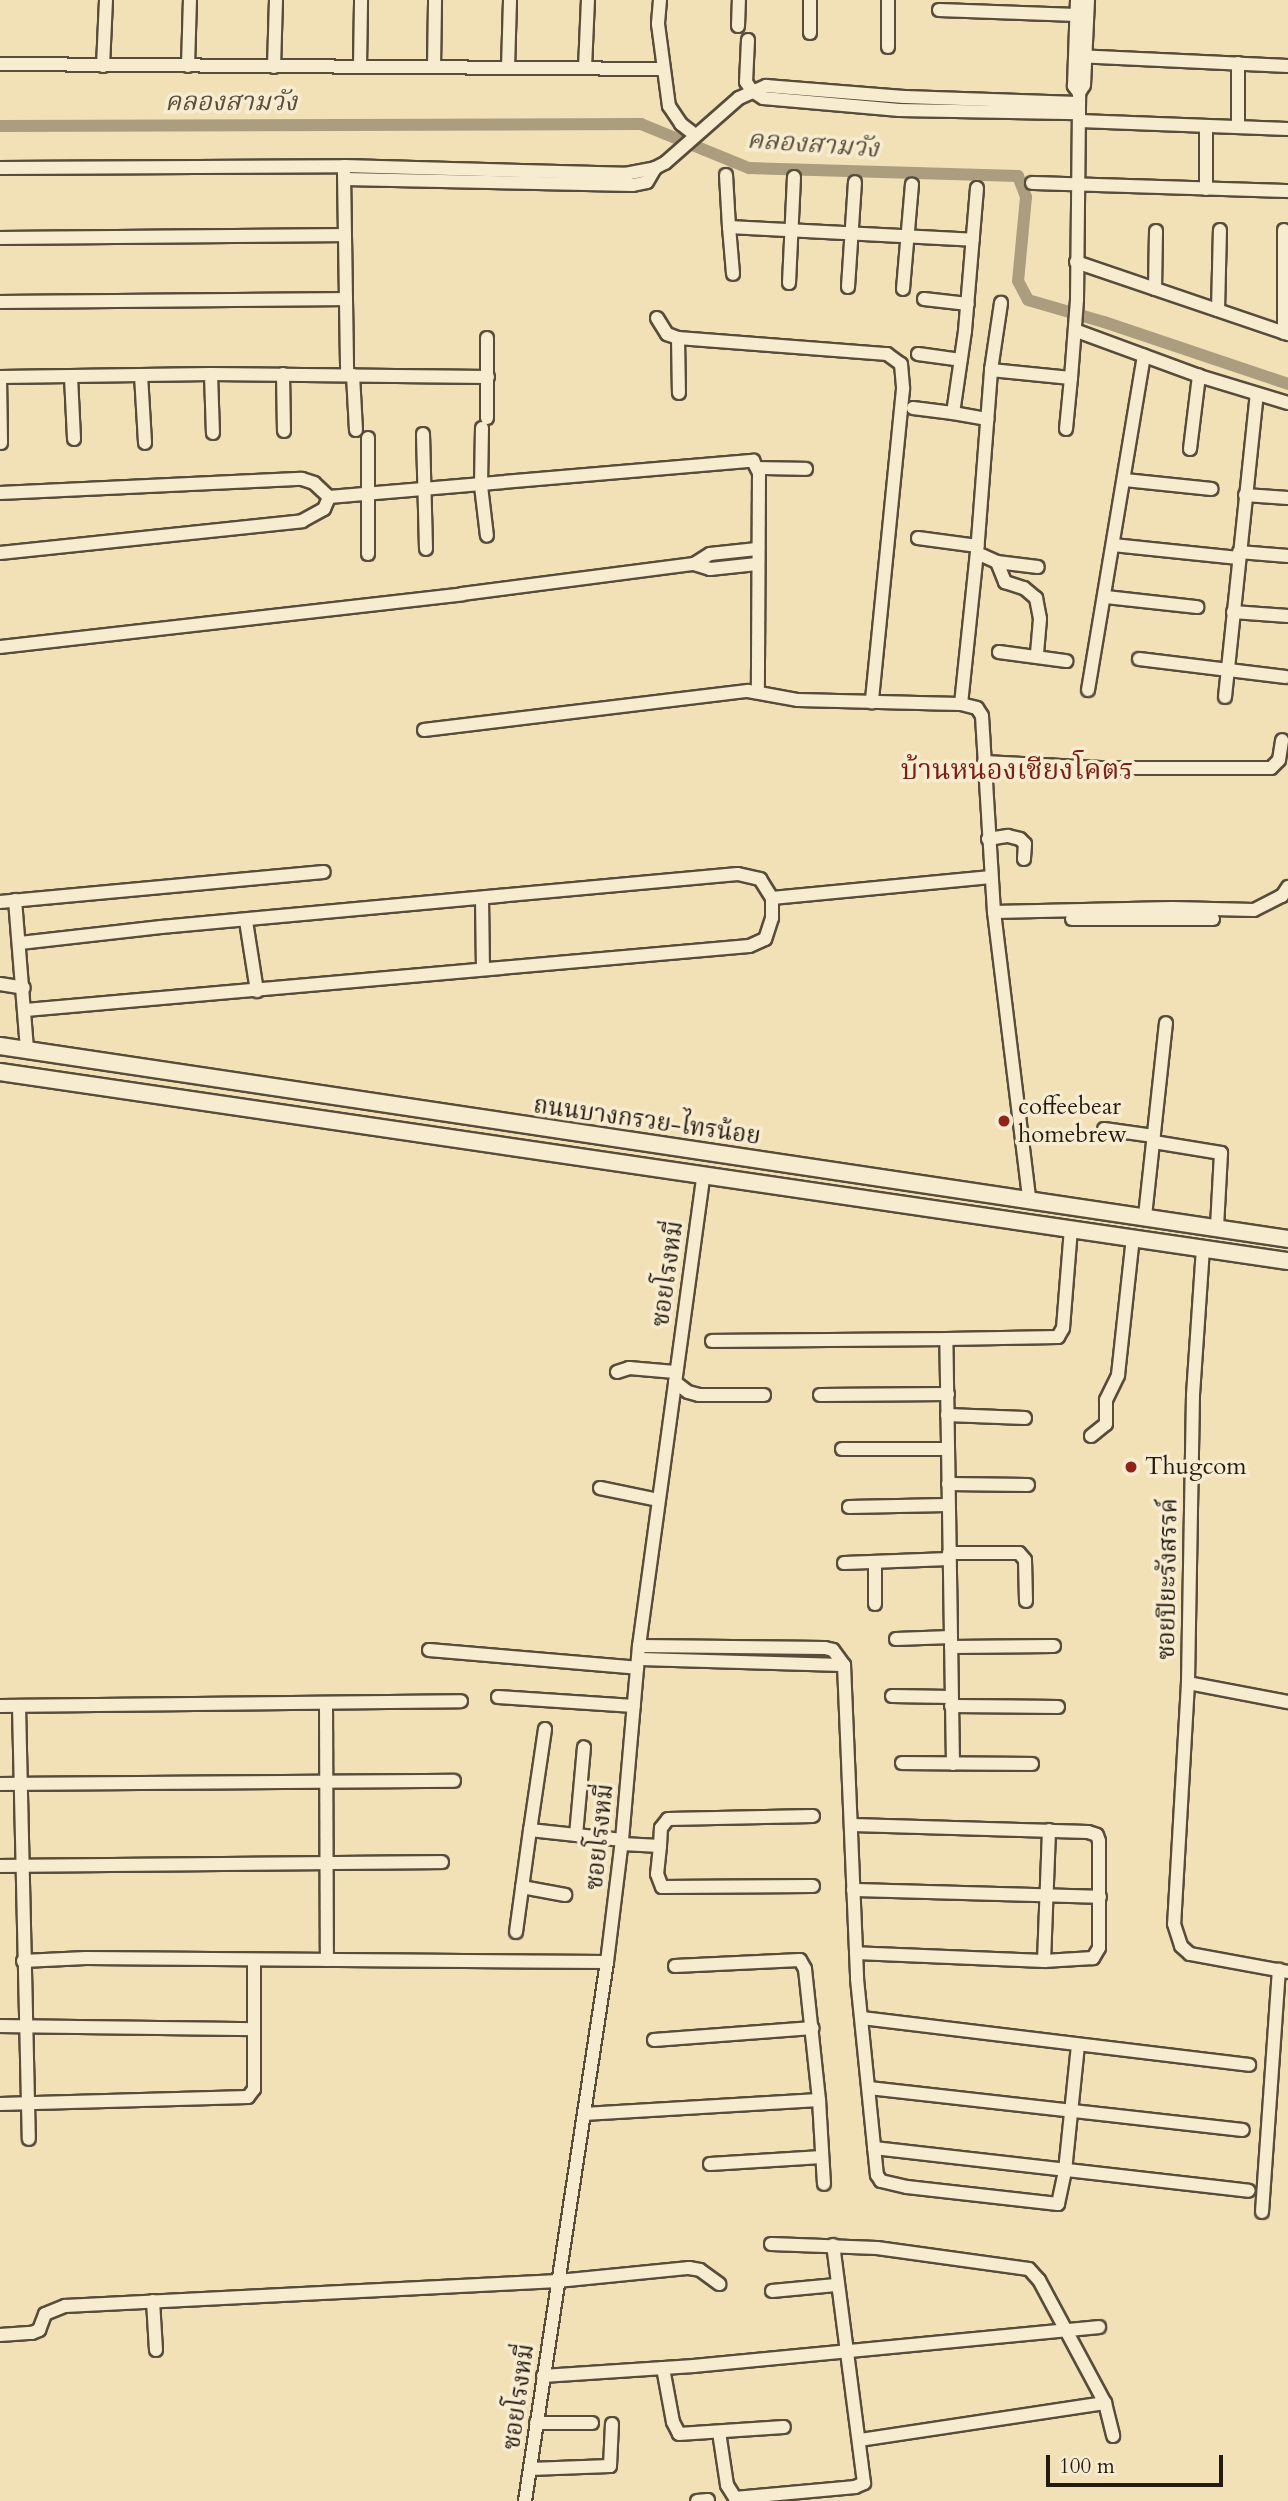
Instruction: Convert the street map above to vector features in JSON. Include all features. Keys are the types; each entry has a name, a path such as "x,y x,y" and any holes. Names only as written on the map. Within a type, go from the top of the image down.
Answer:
{"main road":[{"name":"ถนนบางกรวย-ไทรน้อย","path":"0,1046 1288,1238"},
{"name":"ถนนบางกรวย-ไทรน้อย","path":"0,1072 1288,1261"}],"street":[{"path":"103,66 106,0"},
{"path":"188,66 190,0"},
{"path":"274,67 276,0"},
{"path":"360,67 361,0"},
{"path":"434,67 435,0"},
{"path":"508,68 510,0"},
{"path":"584,68 588,0"},
{"path":"660,0 663,69 670,110 694,136"},
{"path":"738,26 739,0"},
{"path":"810,0 810,33"},
{"path":"888,0 888,47"},
{"path":"1077,0 1081,57"},
{"path":"1066,429 1077,327 1079,107 1074,86 1081,57 1088,0"},
{"path":"939,10 1077,15"},
{"path":"748,40 746,82 752,91 763,98 898,110 1079,107 1206,126 1288,129"},
{"path":"1081,57 1288,66"},
{"path":"1238,63 1238,127"},
{"path":"0,65 663,69"},
{"path":"0,168 625,174 655,168 676,155 739,98 752,91"},
{"path":"1206,126 1206,189"},
{"path":"344,172 346,299 356,430"},
{"path":"726,175 733,274"},
{"path":"789,284 794,177"},
{"path":"848,286 855,182"},
{"path":"1032,183 1288,191"},
{"path":"903,289 912,184"},
{"path":"953,413 968,304 977,188"},
{"path":"729,227 973,240"},
{"path":"1218,310 1220,230"},
{"path":"1076,262 1286,334 1284,230"},
{"path":"1155,289 1156,232"},
{"path":"0,238 345,235"},
{"path":"0,302 346,299"},
{"path":"924,299 968,304"},
{"path":"961,704 977,549 991,369 1000,303"},
{"path":"657,318 667,334 678,338 887,354 901,364 903,389 872,702"},
{"path":"1077,327 1199,376 1288,403"},
{"path":"487,338 488,377 481,486 487,536"},
{"path":"678,338 679,393"},
{"path":"918,354 961,360"},
{"path":"1088,690 1106,597 1144,356"},
{"path":"991,369 1071,379"},
{"path":"211,374 213,433"},
{"path":"283,374 284,431"},
{"path":"1,443 0,377 283,374 488,377"},
{"path":"141,375 145,443"},
{"path":"1190,449 1199,376"},
{"path":"71,377 74,439"},
{"path":"1225,697 1257,395"},
{"path":"913,408 987,419"},
{"path":"423,434 426,549"},
{"path":"368,438 368,554"},
{"path":"329,497 753,461 759,468 758,690"},
{"path":"759,468 806,469"},
{"path":"0,493 302,479 324,489 329,497"},
{"path":"1125,480 1212,489"},
{"path":"1245,495 1288,498"},
{"path":"0,552 302,522 324,509 329,497"},
{"path":"918,538 977,549 998,562 1038,567"},
{"path":"1113,545 1238,555 1288,556"},
{"path":"0,646 462,594 694,564 710,554 757,549"},
{"path":"998,562 1005,582 1024,588 1036,598 1040,619 1037,657"},
{"path":"694,564 710,569 757,564"},
{"path":"1106,597 1197,607"},
{"path":"1233,612 1288,616"},
{"path":"999,652 1066,661"},
{"path":"1139,659 1286,677"},
{"path":"425,730 758,690 775,697 798,700 961,704 981,711 991,877 1029,1199"},
{"path":"984,762 1100,768 1271,768 1279,761 1282,740"},
{"path":"988,839 1008,836 1020,839 1025,844 1024,859"},
{"path":"0,902 324,872"},
{"path":"20,943 160,927 738,874 760,879 772,898 772,918 765,940 749,946 26,1010"},
{"path":"772,898 991,877"},
{"path":"995,915 1254,910 1282,896 1288,887"},
{"path":"482,898 483,969"},
{"path":"15,900 26,1010 27,1050"},
{"path":"995,915 1213,919"},
{"path":"246,921 257,991"},
{"path":"0,984 24,988"},
{"path":"1145,1216 1166,1023"},
{"path":"1104,1129 1221,1153 1217,1227"},
{"name":"ซอยโรงหมี่","path":"526,2501 607,1962 620,1841 624,1706 636,1660 654,1499 703,1176"},
{"path":"712,1341 1058,1336 1063,1328 1071,1228"},
{"path":"1091,1436 1106,1424 1106,1400 1118,1375 1133,1238"},
{"name":"ซอยปิยะรังสรรค์","path":"1203,1248 1192,1408 1188,1684 1288,1702"},
{"path":"946,1339 953,1764"},
{"path":"617,1372 628,1368 653,1369 673,1375 688,1392 699,1395 764,1395"},
{"path":"820,1395 948,1394"},
{"path":"947,1415 1026,1418"},
{"path":"842,1449 947,1449"},
{"path":"948,1484 1028,1485"},
{"path":"600,1488 654,1499"},
{"path":"849,1507 947,1505"},
{"path":"844,1563 1019,1553 1025,1560 1026,1601"},
{"path":"875,1563 875,1604"},
{"path":"895,1639 1054,1646"},
{"path":"429,1650 615,1665 636,1660 825,1648 833,1650 844,1665 853,1825 856,1953 877,2175 884,2182 1053,2205 1061,2202 1078,2046"},
{"path":"1188,1684 1174,1924 1181,1946 1191,1954 1284,1971 1262,2212"},
{"path":"892,1696 1058,1707"},
{"path":"498,1697 624,1706"},
{"path":"0,1706 461,1702"},
{"path":"326,1703 327,1960"},
{"path":"19,1706 29,2139"},
{"path":"516,1932 545,1728"},
{"path":"576,1835 584,1747"},
{"path":"902,1763 1032,1764"},
{"path":"0,1784 327,1784 454,1780"},
{"path":"813,1816 668,1819 661,1828 657,1874 662,1887 813,1886"},
{"path":"853,1825 1088,1832 1097,1835 1100,1897 1098,1953 1087,1961 856,1953"},
{"path":"530,1830 660,1846"},
{"path":"1044,1961 1049,1830"},
{"path":"0,1866 442,1862"},
{"path":"522,1887 565,1895"},
{"path":"853,1890 1100,1897"},
{"path":"23,1961 254,1959 607,1962"},
{"path":"0,2104 248,2097 254,2089 254,1959"},
{"path":"675,1966 800,1960 806,1969 813,2028 824,2184"},
{"path":"862,2018 1249,2065"},
{"path":"0,2026 253,2028"},
{"path":"654,2039 813,2028"},
{"path":"869,2088 1243,2130"},
{"path":"584,2114 819,2100"},
{"path":"874,2148 1249,2191"},
{"path":"710,2164 822,2157"},
{"path":"771,2244 833,2245 1021,2267 1035,2274 1105,2403 1113,2436"},
{"path":"719,2432 727,2484 735,2498 855,2487 864,2483 848,2351 836,2285 833,2245"},
{"path":"0,2335 33,2333 39,2330 45,2314 65,2306 558,2281 689,2268 700,2270 719,2284"},
{"path":"772,2291 836,2285"},
{"path":"153,2301 156,2350"},
{"path":"543,2376 663,2368 1099,2327"},
{"path":"663,2368 675,2431 679,2434 784,2427"},
{"path":"860,2440 1105,2403"},
{"path":"536,2423 592,2423"},
{"path":"530,2469 610,2466 611,2424"}],"waterway":[{"name":"คลองสามวัง","path":"0,126 641,124 749,168 1018,176 1026,197 1018,281 1028,300 1104,322 1288,384"}],"place":[{"name":"coffeebear homebrew","path":"1004,1121"},
{"name":"Thugcom","path":"1131,1467"}],"district":[{"name":"บ้านหนองเชียงโคตร","path":"1017,770"}]}
